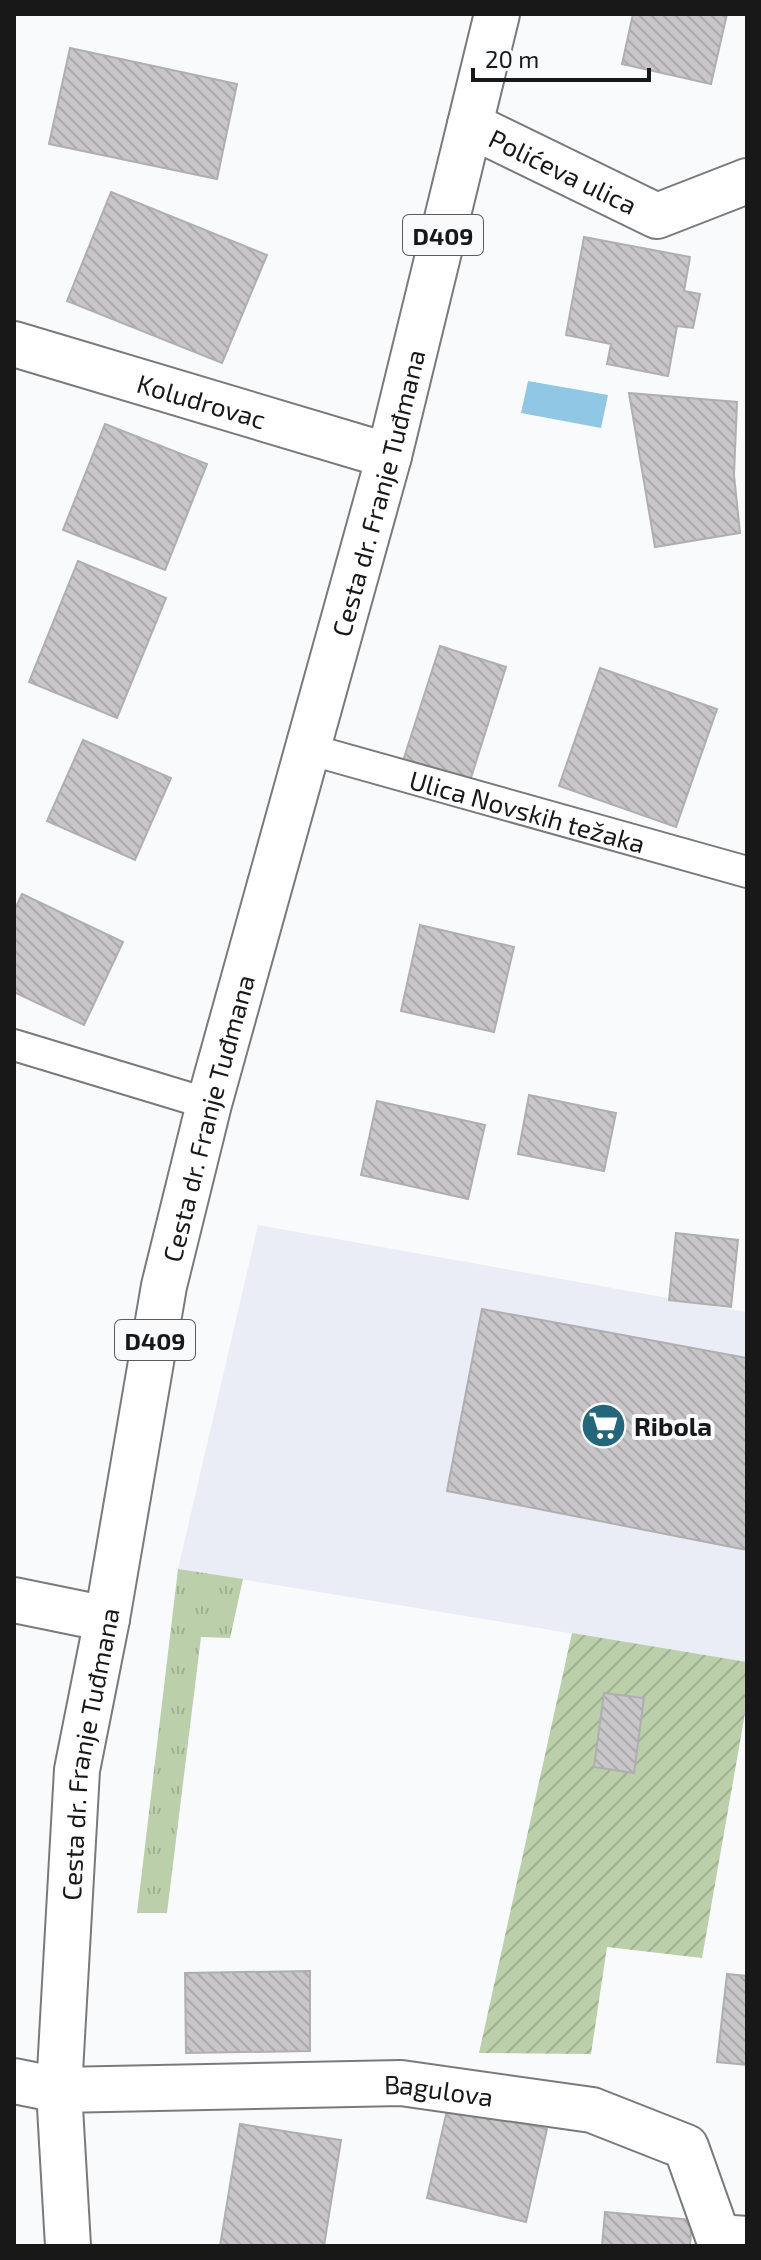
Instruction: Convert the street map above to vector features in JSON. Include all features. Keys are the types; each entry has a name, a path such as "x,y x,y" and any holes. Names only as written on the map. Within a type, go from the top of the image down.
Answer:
{"main road":[{"name":"Cesta dr. Franje Tuđmana","path":"68,2246 59,2090 77,1770 107,1619 164,1286 209,1104 389,456 497,14"},
{"name":"Polićeva ulica","path":"470,125 657,216 747,181"},
{"name":"Koludrovac","path":"14,344 389,456"},
{"path":"14,1600 107,1619"},
{"path":"14,2081 59,2090"},
{"name":"Bagulova","path":"59,2090 401,2083 592,2110 686,2147 718,2237 747,2239"}],"lane":[{"name":"Ulica Novskih težaka","path":"308,749 747,872"},
{"path":"14,1045 209,1104"}],"shaded area":[{"path":"258,1225 747,1312 747,1662 178,1569"}],"green space":[{"path":"178,1569 243,1579 230,1638 201,1637 167,1913 137,1913"},
{"path":"572,1633 747,1662 747,1702 702,1958 607,1947 591,2054 479,2053"}],"water":[{"path":"528,381 608,395 601,428 521,413"}],"building":[{"path":"633,14 727,14 711,84 622,64"},
{"path":"70,48 237,84 217,179 49,144"},
{"path":"111,192 267,255 222,363 67,301"},
{"path":"584,237 690,257 684,291 700,294 693,328 677,326 668,376 607,364 611,344 566,335"},
{"path":"629,393 737,402 734,475 740,533 655,547"},
{"path":"105,424 207,464 165,570 63,530"},
{"path":"78,561 166,598 117,718 29,682"},
{"path":"440,646 506,667 469,784 402,764"},
{"path":"600,668 717,709 676,827 559,786"},
{"path":"83,740 171,778 135,860 47,821"},
{"path":"22,894 123,942 84,1025 14,992 14,911"},
{"path":"420,925 514,947 494,1032 401,1011"},
{"path":"529,1095 616,1113 604,1171 518,1154"},
{"path":"377,1101 485,1125 468,1199 361,1175"},
{"path":"676,1233 738,1240 731,1307 669,1300"},
{"name":"Ribola","path":"482,1309 747,1358 747,1550 447,1491"},
{"path":"604,1693 644,1698 634,1773 594,1767"},
{"path":"310,1971 310,2051 186,2053 185,1973"},
{"path":"727,1974 747,1976 747,2065 717,2062"},
{"path":"448,2106 547,2129 526,2222 427,2198"},
{"path":"240,2124 341,2140 324,2246 220,2246"},
{"path":"605,2212 692,2220 690,2246 602,2246"}],"place":[{"name":"Ribola","path":"603,1425"}]}
